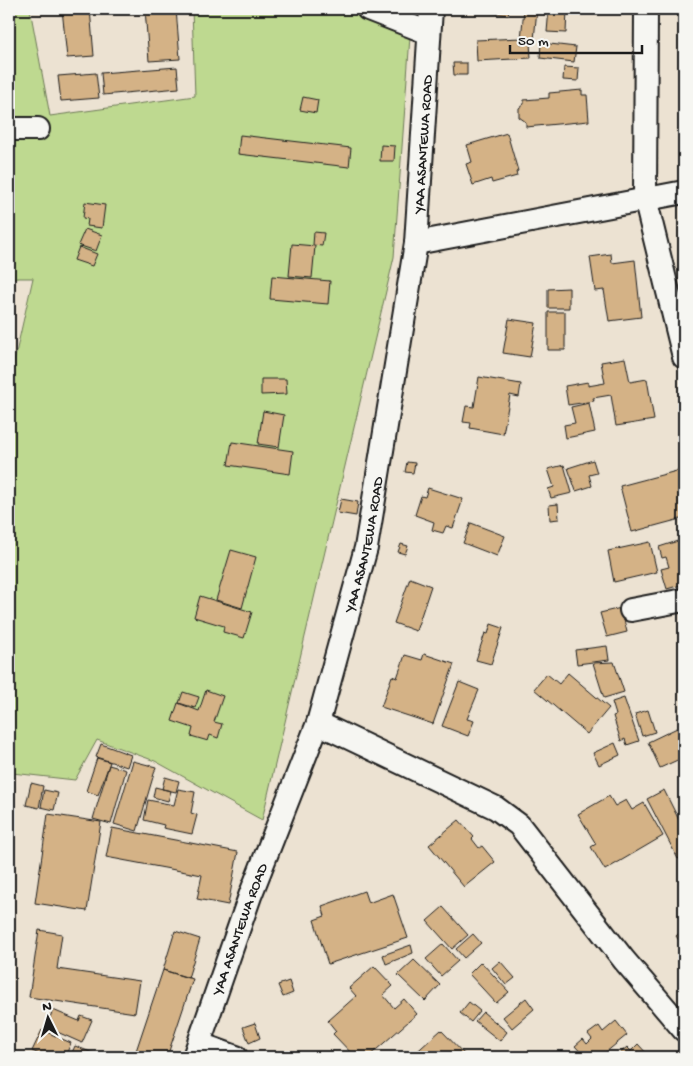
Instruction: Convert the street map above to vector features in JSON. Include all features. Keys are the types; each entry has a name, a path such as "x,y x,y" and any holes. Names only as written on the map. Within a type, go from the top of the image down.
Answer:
{"street":[{"path":"368,9 429,33"},
{"name":"YAA ASANTEWA ROAD","path":"197,1051 250,896 318,723 366,548 416,243 432,9"},
{"path":"646,9 645,198 684,357"},
{"path":"9,130 38,129"},
{"path":"416,243 684,192"},
{"path":"631,610 684,600"},
{"path":"318,723 496,808 519,825 624,960 684,1030"},
{"path":"197,1051 236,1057"}],"green space":[{"path":"9,9 30,9 50,116 195,96 192,9 412,9 394,257 262,820 155,761 97,740 75,780 12,773 9,777 9,384 33,278 9,278"}],"building":[{"path":"62,9 90,9 94,56 67,58"},
{"path":"145,9 176,9 180,59 149,61"},
{"path":"471,9 509,9 508,15"},
{"path":"524,9 537,9 534,40 521,39"},
{"path":"549,9 567,9 566,33 547,32"},
{"path":"682,9 684,9 684,41 682,41"},
{"path":"521,38 521,44 530,43 531,58 477,61 476,40"},
{"path":"541,43 576,47 574,62 540,58"},
{"path":"453,63 467,63 467,75 454,75"},
{"path":"177,67 179,88 103,95 101,73"},
{"path":"564,67 579,68 578,81 563,80"},
{"path":"96,73 99,98 61,101 58,76"},
{"path":"582,90 582,95 587,95 589,121 526,127 526,122 519,117 519,108 524,104 524,100 549,98 549,93"},
{"path":"303,97 318,100 316,113 300,110"},
{"path":"507,133 518,171 516,172 517,176 492,183 491,179 473,185 466,164 472,162 467,145"},
{"path":"240,135 351,148 349,167 238,154"},
{"path":"381,145 395,146 394,161 380,161"},
{"path":"85,202 105,205 102,228 87,226 88,219 83,218"},
{"path":"85,229 102,235 96,251 78,245"},
{"path":"314,232 324,233 322,246 313,245"},
{"path":"292,244 315,246 312,278 289,276"},
{"path":"79,247 97,254 92,266 74,260"},
{"path":"611,254 612,263 635,260 641,317 609,321 604,290 595,291 590,257"},
{"path":"272,276 330,281 328,304 270,299"},
{"path":"569,288 569,308 548,308 548,289"},
{"path":"548,312 565,312 565,350 548,350"},
{"path":"509,319 536,323 530,357 503,353"},
{"path":"625,358 630,382 647,379 654,420 616,426 611,395 593,398 594,401 568,405 565,386 588,382 588,386 605,383 601,362"},
{"path":"479,377 521,384 519,397 510,395 503,434 470,428 471,423 463,422 466,406 474,407"},
{"path":"261,379 286,379 287,394 261,395"},
{"path":"589,403 595,432 566,438 564,425 575,423 571,407"},
{"path":"263,411 284,415 279,447 258,444"},
{"path":"232,442 293,451 290,474 228,465"},
{"path":"593,460 597,473 589,475 592,486 576,491 568,468"},
{"path":"407,462 415,463 413,473 405,472"},
{"path":"564,465 572,493 551,498 548,489 554,487 548,469"},
{"path":"684,469 684,518 632,532 620,486"},
{"path":"428,488 463,499 453,528 446,526 443,533 432,530 434,522 415,515 421,496 425,497"},
{"path":"341,499 358,502 356,516 338,513"},
{"path":"558,504 559,519 550,520 549,505"},
{"path":"471,523 505,536 497,556 463,543"},
{"path":"684,539 684,584 667,589 661,569 669,567 666,557 662,558 659,547"},
{"path":"650,542 657,572 614,582 608,551"},
{"path":"401,544 408,546 405,554 398,552"},
{"path":"231,550 256,557 242,608 216,600"},
{"path":"410,578 431,586 416,631 394,623"},
{"path":"200,596 252,612 244,638 223,632 224,626 194,617"},
{"path":"621,608 627,632 607,637 600,613"},
{"path":"491,624 503,628 491,664 476,660 485,633 488,634"},
{"path":"684,642 684,662 683,662 680,643"},
{"path":"607,646 609,660 577,664 575,650"},
{"path":"424,654 454,664 433,724 381,707 392,676 397,678 405,655 422,660"},
{"path":"614,662 624,692 604,698 593,663"},
{"path":"568,673 609,708 587,734 534,689 547,674 559,684"},
{"path":"459,682 479,690 467,719 474,721 468,736 442,726"},
{"path":"206,690 223,696 214,722 222,724 218,738 210,735 208,741 191,736 193,728 172,721 178,703 199,711"},
{"path":"183,692 199,697 195,708 179,703"},
{"path":"624,698 639,741 627,745 625,739 621,741 613,716 616,715 612,702"},
{"path":"648,710 655,732 642,736 635,714"},
{"path":"677,728 684,742 684,757 660,768 648,742"},
{"path":"615,743 620,755 599,765 593,753"},
{"path":"101,744 131,755 127,767 96,757"},
{"path":"97,758 110,762 98,795 86,791"},
{"path":"133,761 156,767 137,831 114,824"},
{"path":"109,765 126,770 111,824 93,819"},
{"path":"165,777 179,781 176,792 162,789"},
{"path":"31,783 43,786 39,808 26,805"},
{"path":"155,787 171,791 168,801 153,797"},
{"path":"178,789 195,792 191,813 197,815 192,834 163,828 164,825 144,820 148,800 174,805"},
{"path":"44,790 58,793 54,810 41,807"},
{"path":"664,790 684,830 684,856 678,859 647,799"},
{"path":"609,796 615,806 626,800 632,810 644,803 663,836 605,870 591,847 596,844 578,814"},
{"path":"48,814 101,822 87,911 35,903"},
{"path":"459,820 474,837 472,839 479,848 482,846 495,862 464,887 429,845"},
{"path":"112,828 238,852 228,905 197,899 202,875 106,857"},
{"path":"364,891 368,903 393,894 408,938 328,964 314,920 325,916 322,906"},
{"path":"443,907 468,935 452,949 427,921"},
{"path":"684,929 684,947 676,936"},
{"path":"39,930 62,934 57,969 140,981 135,1013 29,997"},
{"path":"175,931 200,939 188,978 163,970"},
{"path":"473,934 481,943 464,958 456,949"},
{"path":"443,944 458,961 441,976 426,959"},
{"path":"411,945 413,953 386,964 383,955"},
{"path":"414,960 440,985 425,1001 398,975"},
{"path":"500,961 515,978 506,985 492,968"},
{"path":"481,962 509,992 496,1003 469,974"},
{"path":"374,966 393,986 383,995 394,1008 404,999 417,1014 368,1057 362,1057 358,1053 354,1056 333,1034 336,1031 328,1021 356,996 349,988"},
{"path":"163,970 193,979 167,1057 134,1057"},
{"path":"289,981 293,993 283,997 278,985"},
{"path":"526,998 534,1009 512,1028 503,1017"},
{"path":"469,1002 480,1011 471,1022 460,1013"},
{"path":"53,1010 79,1021 81,1016 92,1020 82,1043 46,1027"},
{"path":"483,1012 507,1032 500,1041 475,1021"},
{"path":"616,1021 627,1035 600,1057 585,1057 575,1046 583,1039 587,1044 592,1039 588,1034 599,1026 603,1032"},
{"path":"255,1023 260,1038 249,1043 243,1027"},
{"path":"42,1030 71,1043 65,1057 47,1057 32,1051"},
{"path":"441,1030 467,1057 411,1057"},
{"path":"638,1044 649,1056 652,1053 655,1057 625,1057 620,1053 627,1047 631,1051"},
{"path":"75,1046 103,1057 70,1057"}]}
